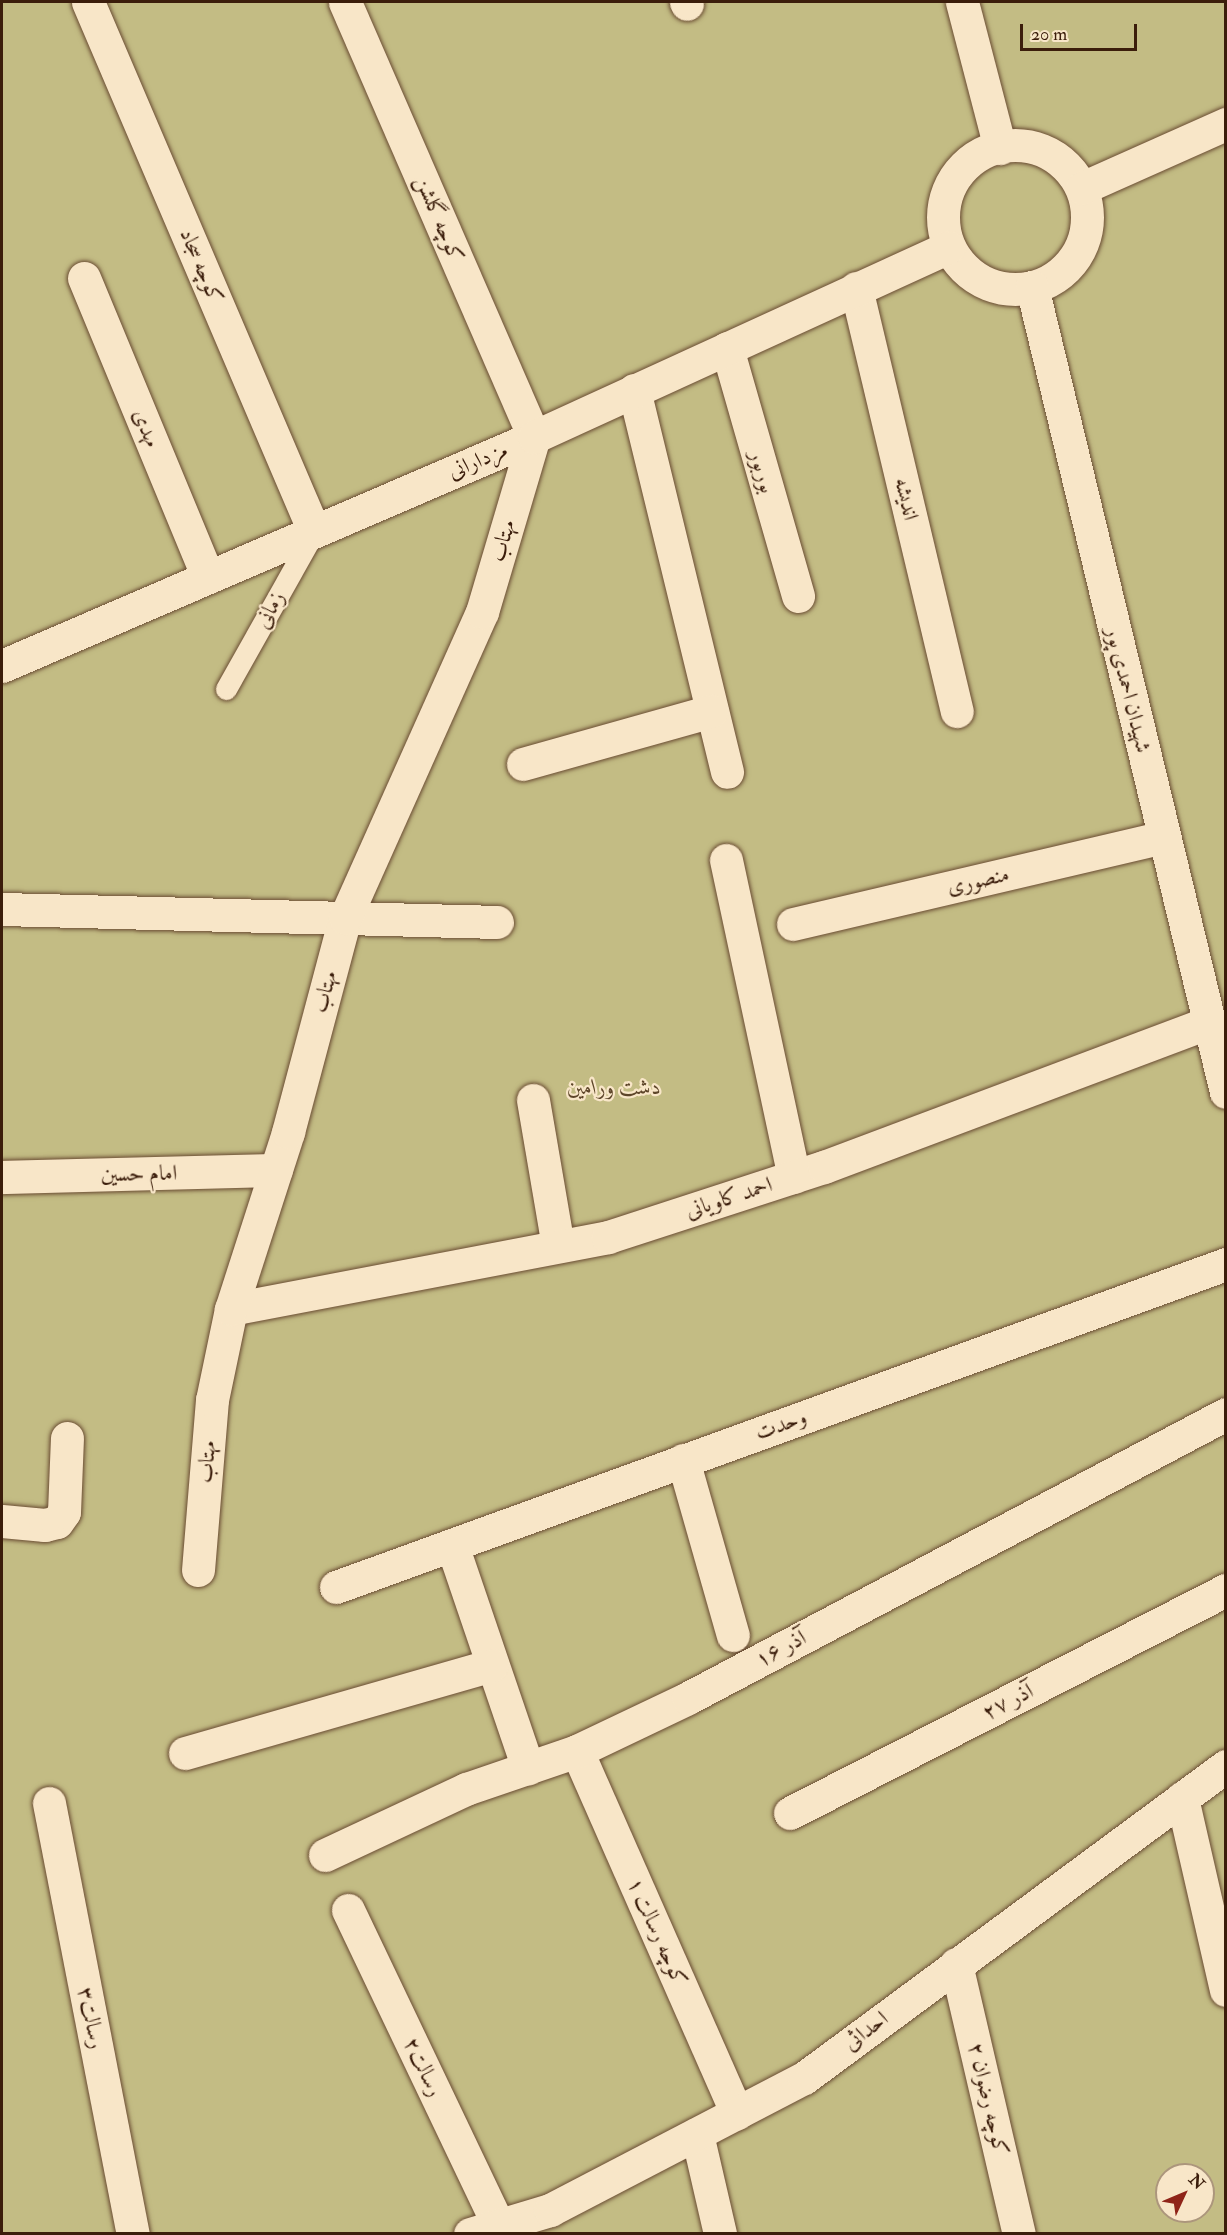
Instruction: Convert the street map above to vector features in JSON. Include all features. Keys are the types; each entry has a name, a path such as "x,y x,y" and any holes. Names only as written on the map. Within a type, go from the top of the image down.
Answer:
{"street":[{"name":"کوچه سجاد","path":"88,2 314,531"},
{"name":"کوچه گلشن","path":"345,2 534,437"},
{"path":"962,2 1000,148"},
{"path":"1082,188 1226,124"},
{"path":"1014,144 1041,150 1066,164 1082,188 1088,216 1083,244 1068,267 1045,284 1017,290 990,285 965,270 949,247 942,219 948,191 963,167 986,151 1014,144"},
{"name":"مزدارانی","path":"2,666 534,437 949,247"},
{"name":"مهدی","path":"84,278 208,577"},
{"name":"شهیدان احمدی پور","path":"1032,287 1226,1092"},
{"name":"اندیشه","path":"856,288 957,711"},
{"name":"بوربور","path":"727,348 798,596"},
{"path":"634,390 727,772"},
{"name":"مهتاب","path":"198,1570 212,1400 231,1309 276,1170 345,918 482,612 534,437"},
{"path":"523,764 712,711"},
{"name":"منصوری","path":"793,924 1164,837"},
{"path":"726,860 794,1177"},
{"path":"2,909 497,922"},
{"name":"احمد کاویانی","path":"231,1309 608,1237 794,1177 1209,1022"},
{"path":"533,1100 558,1246"},
{"name":"امام حسین","path":"2,1177 276,1170"},
{"name":"وحدت","path":"336,1587 1226,1264"},
{"name":"۱۶ آذر","path":"325,1856 466,1789 577,1751 688,1698 1226,1414"},
{"path":"2,1521 45,1525 57,1522 64,1512 67,1438"},
{"path":"683,1460 733,1635"},
{"path":"452,1545 528,1768"},
{"name":"۲۷ آذر","path":"790,1813 1226,1590"},
{"path":"185,1753 492,1665"},
{"name":"۱ کوچه رسالت","path":"577,1751 737,2113"},
{"name":"احداثی","path":"484,2229 550,2210 804,2078 1226,1766"},
{"path":"1182,1798 1226,1990"},
{"name":"رسالت۳","path":"49,1803 132,2234"},
{"name":"رسالت۲","path":"348,1910 484,2229"},
{"name":"کوچه رضوان ۲","path":"956,1964 1019,2234"},
{"path":"697,2134 720,2234"}],"lane":[{"name":"زمانی","path":"226,689 314,531"}],"green space":[{"name":"دشت ورامین","path":"2,2 1225,2 1225,2233 2,2234"}]}
